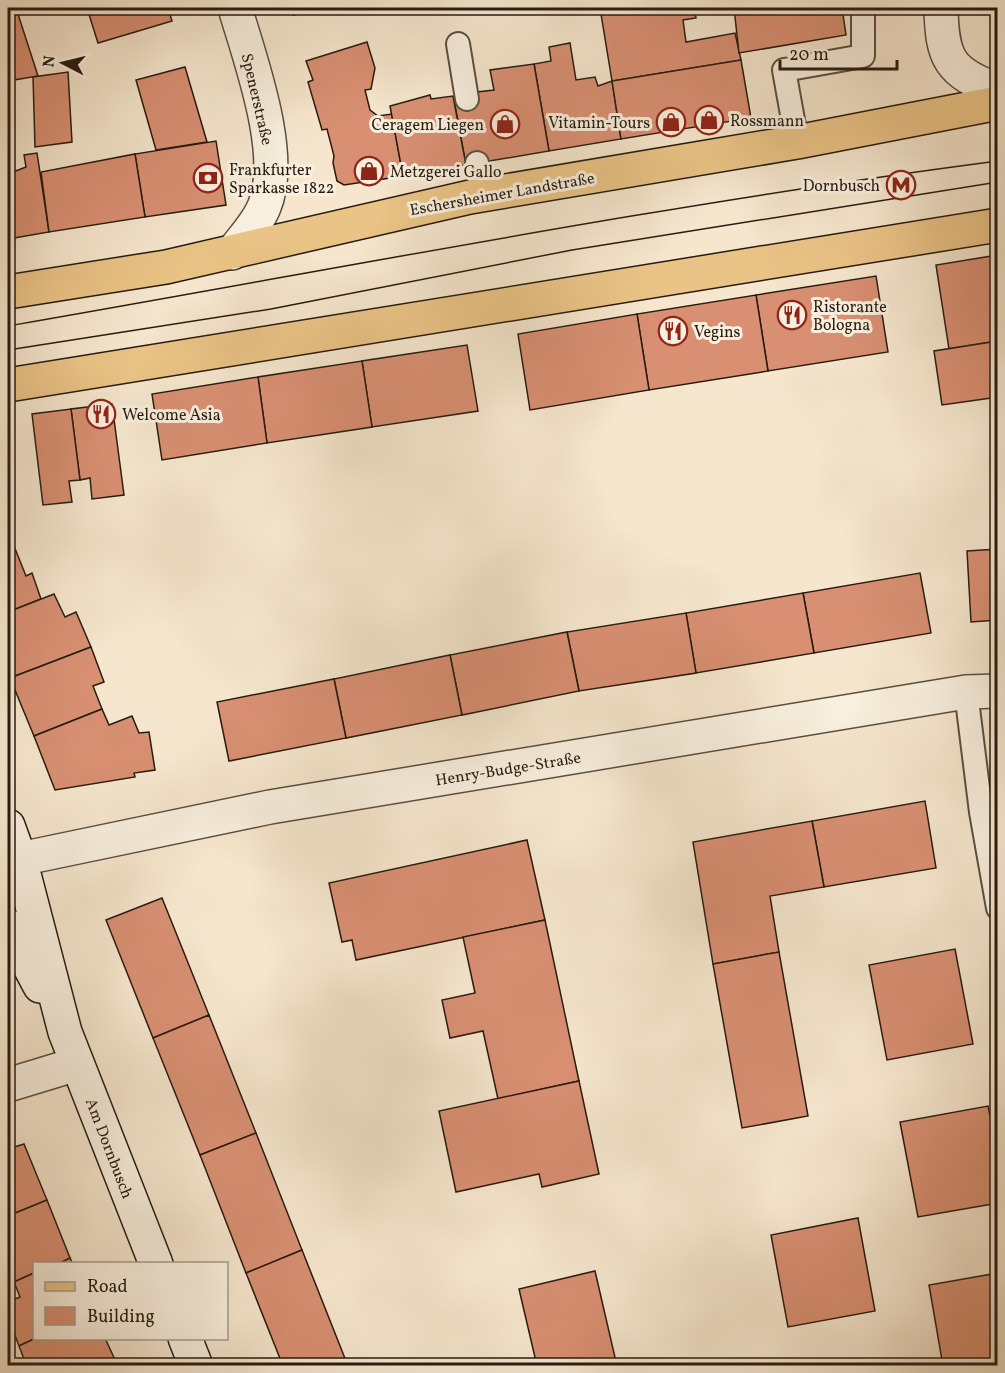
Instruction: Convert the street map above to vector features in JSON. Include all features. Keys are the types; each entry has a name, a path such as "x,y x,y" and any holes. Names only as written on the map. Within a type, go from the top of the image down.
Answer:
{"main road":[{"name":"Eschersheimer Landstraße","path":"8,292 97,279 232,252 482,195 797,142 998,103"},
{"path":"8,385 998,225"}],"street":[{"name":"Spenerstraße","path":"232,252 260,216 272,175 259,91 235,8"},
{"path":"941,16 946,55 969,80 998,90"},
{"name":"Henry-Budge-Straße","path":"20,859 270,807 982,691"},
{"name":"Am Dornbusch","path":"8,826 20,859 65,1032 156,1262"},
{"name":"Am Dornbusch","path":"8,926 65,1032"},
{"path":"8,1085 77,1064"},
{"path":"186,1340 196,1365"}],"lane":[{"path":"797,142 784,70 862,56 863,8"},
{"path":"458,44 467,99"},
{"path":"477,163 482,195"},
{"path":"982,691 981,812 998,908"}],"building":[{"path":"8,8 16,8 38,76 8,81"},
{"path":"87,8 168,8 172,21 98,43"},
{"path":"291,8 317,8 293,15"},
{"path":"600,8 694,8 696,18 683,20 686,42 735,33 741,60 612,81"},
{"path":"734,8 842,8 846,35 739,53"},
{"path":"367,42 375,68 371,89 365,90 370,110 378,116 392,114 403,176 344,185 337,181 333,163 334,156 327,129 322,130 308,82 313,80 306,61"},
{"path":"570,43 576,80 595,77 598,86 612,81 621,139 549,151 534,64 551,61 549,47"},
{"path":"741,60 751,118 621,139 612,81"},
{"path":"534,64 549,151 466,165 454,100 478,97 477,92 494,90 490,70"},
{"path":"185,67 207,142 156,150 136,80"},
{"path":"68,72 72,142 35,147 33,77"},
{"path":"430,95 431,99 453,96 466,165 403,176 390,106"},
{"path":"216,141 226,205 145,217 135,154"},
{"path":"37,153 49,232 8,239 8,174 26,167 24,155"},
{"path":"135,154 145,217 49,232 41,172"},
{"path":"998,255 998,341 949,349 936,265"},
{"path":"876,276 888,352 768,371 756,295"},
{"path":"756,295 768,371 649,390 637,314"},
{"path":"637,314 649,390 530,410 518,334"},
{"path":"998,341 998,397 942,405 934,351"},
{"path":"467,345 478,411 372,427 362,361"},
{"path":"362,361 372,427 267,443 258,377"},
{"path":"258,377 267,443 162,460 152,394"},
{"path":"112,404 124,495 92,499 90,478 80,480 71,409"},
{"path":"71,409 80,480 69,481 72,502 43,505 32,414"},
{"path":"12,541 26,576 32,573 41,599 8,612 8,542"},
{"path":"998,549 998,620 971,622 967,551"},
{"path":"920,573 931,633 814,653 803,593"},
{"path":"803,593 814,653 696,673 686,613"},
{"path":"54,594 65,617 76,612 91,647 10,678 8,612"},
{"path":"686,613 696,673 579,691 567,632"},
{"path":"567,632 579,691 462,715 450,655"},
{"path":"91,647 104,682 93,686 102,709 34,736 10,678"},
{"path":"450,655 462,715 346,738 334,679"},
{"path":"334,679 346,738 229,761 217,702"},
{"path":"102,709 109,725 132,716 139,733 149,732 155,770 134,773 135,777 55,790 34,736"},
{"path":"925,801 936,868 824,887 812,821"},
{"path":"812,821 824,887 770,896 779,952 713,964 693,842"},
{"path":"527,840 545,920 356,960 352,940 342,942 329,883"},
{"path":"162,898 209,1015 153,1038 106,920"},
{"path":"545,920 579,1081 498,1099 483,1031 450,1038 442,1000 475,993 463,937"},
{"path":"955,949 973,1044 887,1060 869,965"},
{"path":"779,952 808,1116 742,1128 713,964"},
{"path":"209,1015 256,1133 200,1155 153,1038"},
{"path":"579,1081 599,1174 542,1187 539,1174 456,1192 439,1111"},
{"path":"988,1106 998,1155 998,1203 918,1217 900,1122"},
{"path":"256,1133 302,1250 246,1273 200,1155"},
{"path":"24,1144 47,1200 8,1216 8,1149"},
{"path":"47,1200 70,1258 62,1262 33,1262 33,1273 14,1282 8,1266 8,1216"},
{"path":"858,1218 875,1311 788,1327 771,1235"},
{"path":"302,1250 348,1366 283,1366 246,1273"},
{"path":"595,1271 617,1366 537,1366 519,1289"},
{"path":"33,1273 33,1339 19,1346 13,1330 8,1332 8,1310 13,1308 10,1301 20,1297 14,1282"},
{"path":"998,1273 998,1366 943,1366 929,1285"},
{"path":"33,1339 106,1340 116,1362 111,1366 16,1366 24,1359 19,1346"},
{"path":"367,1360 369,1366 355,1366"}],"tram line":[{"path":"8,326 626,217 998,161"},
{"path":"8,350 271,309 572,250 998,182"}],"place":[{"name":"Rossmann","path":"709,120"},
{"name":"Vitamin-Tours","path":"671,122"},
{"name":"Ceragem Liegen","path":"505,124"},
{"name":"Metzgerei Gallo","path":"369,171"},
{"name":"Frankfurter Sparkasse 1822","path":"208,178"},
{"name":"Dornbusch","path":"901,185"},
{"name":"Ristorante Bologna","path":"792,315"},
{"name":"Vegins","path":"673,331"},
{"name":"Welcome Asia","path":"101,414"}]}
